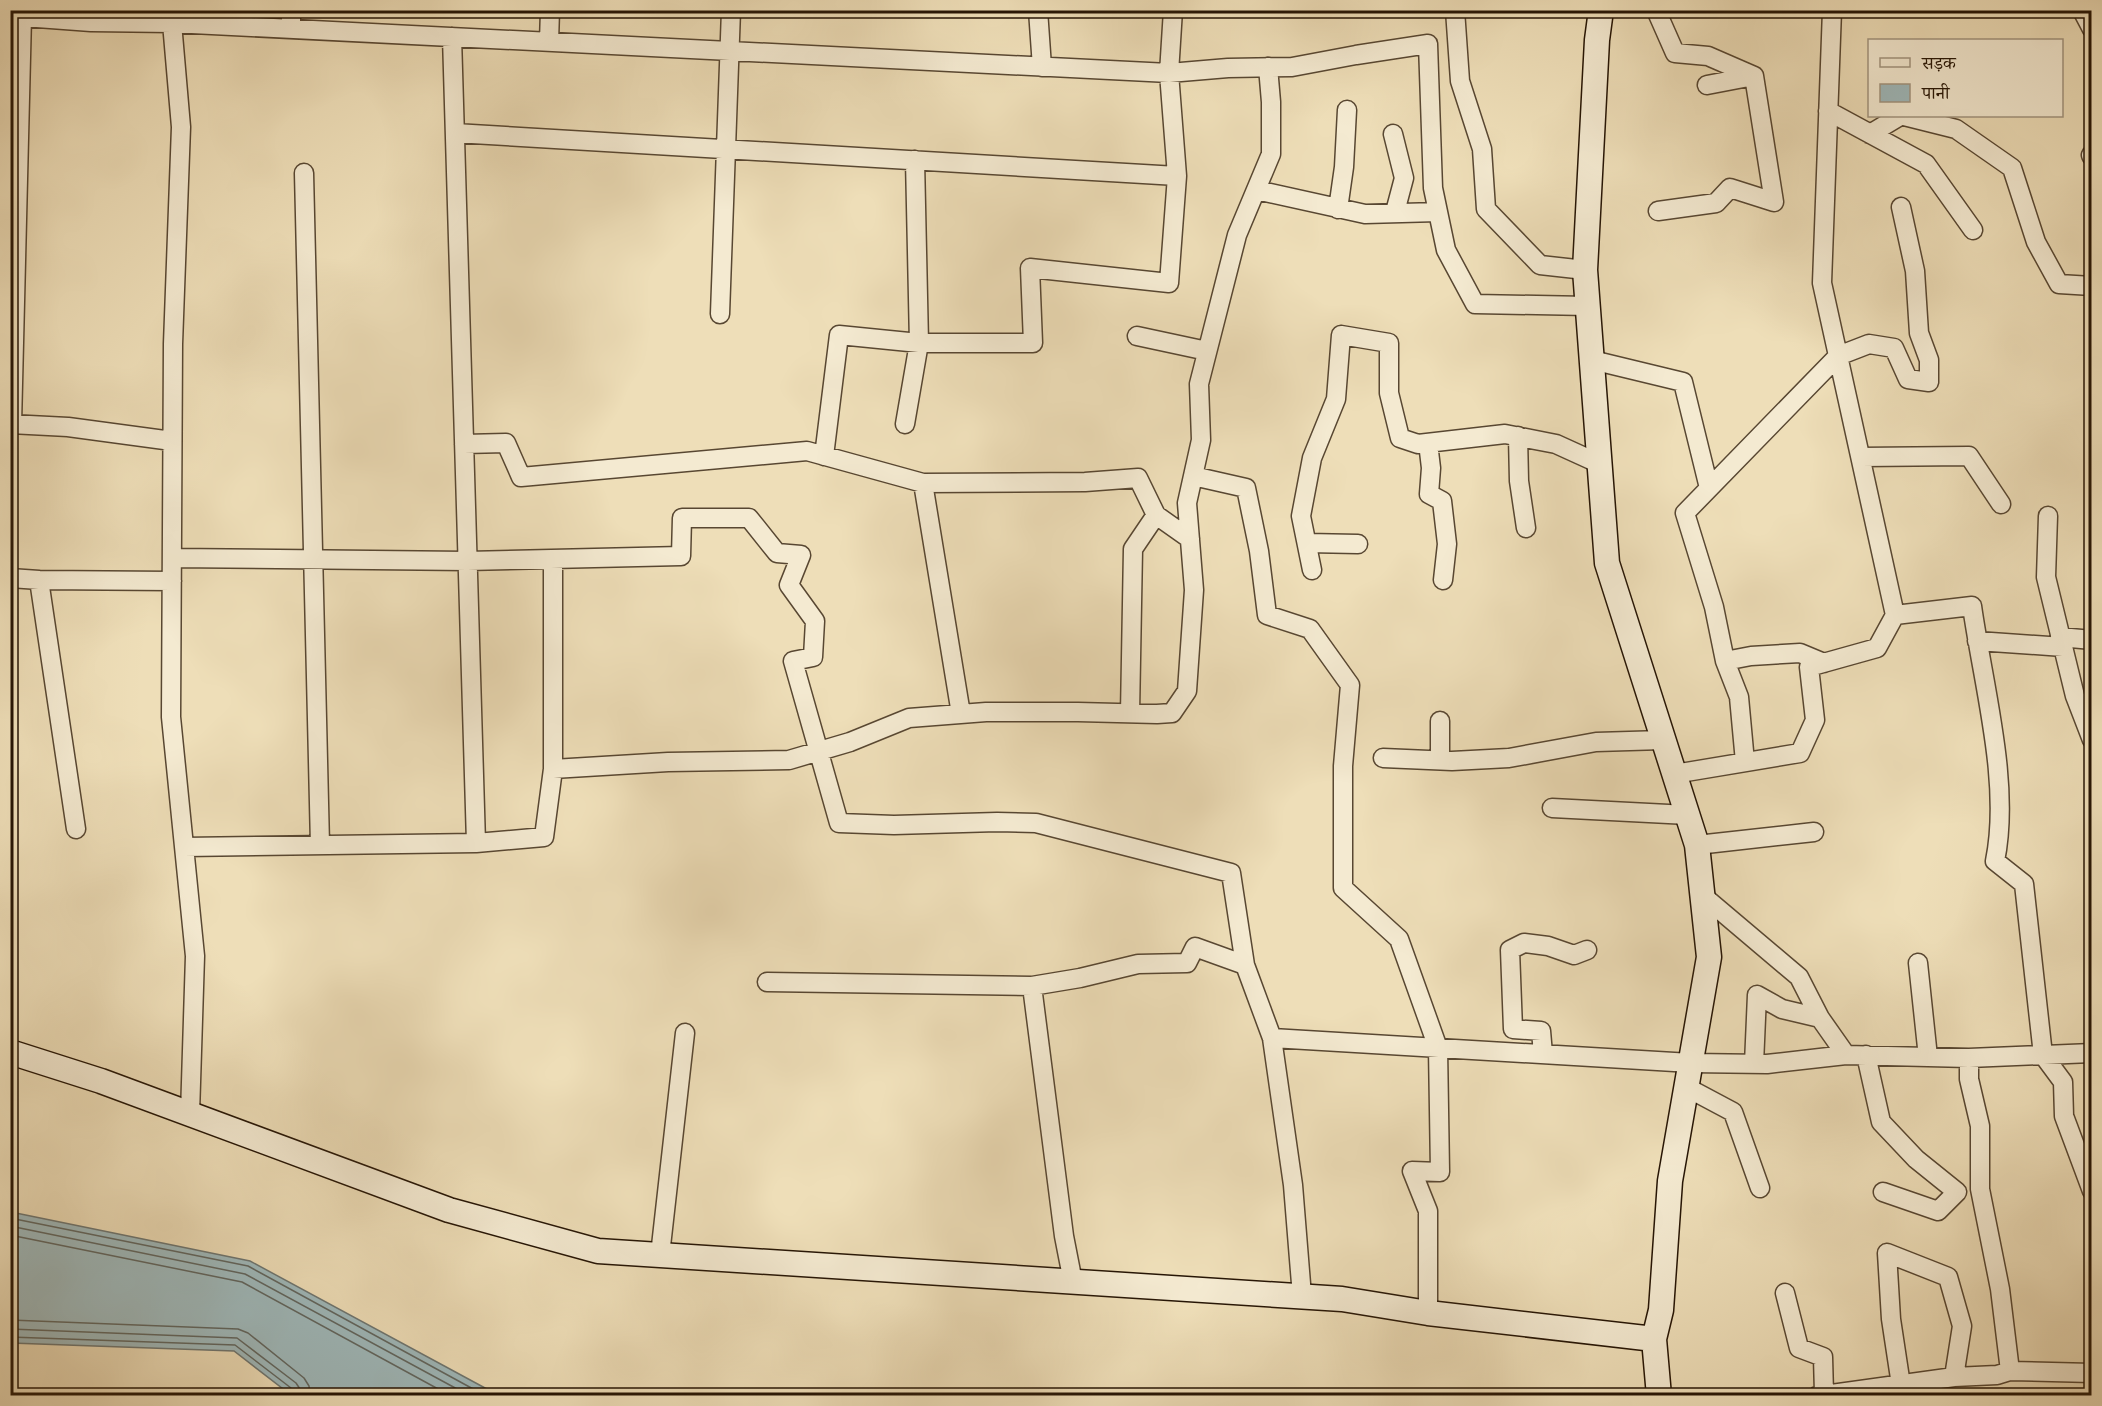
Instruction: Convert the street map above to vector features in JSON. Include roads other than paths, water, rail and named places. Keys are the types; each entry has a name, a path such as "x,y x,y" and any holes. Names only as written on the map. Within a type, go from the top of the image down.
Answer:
{"main road":[{"path":"1601,10 1597,40 1586,270 1607,563 1697,845 1710,957 1670,1181 1661,1310 1654,1339 1659,1395"},
{"path":"10,1052 101,1081 449,1210 598,1251 1342,1299 1428,1312 1654,1339"}],"street":[{"path":"549,42 550,10"},
{"path":"720,314 731,10"},
{"path":"1038,10 1042,67"},
{"path":"824,456 839,335 919,343 1033,343 1030,268 1169,283 1178,176 1169,73 1173,10"},
{"path":"1455,10 1460,81 1482,149 1486,209 1540,265 1586,270"},
{"path":"1656,10 1675,53 1708,56 1754,76"},
{"path":"1674,774 1800,753 1815,720 1809,667 1877,648 1895,615 1822,283 1832,10"},
{"path":"2082,10 2091,29"},
{"path":"172,441 68,428 11,424 16,16 91,22 291,20 452,37 1169,73 1228,68 1292,67 1428,45 1433,188 1446,250 1475,304 1588,306"},
{"path":"172,22 181,127 173,344 171,717 195,956 190,1114"},
{"path":"452,37 476,843"},
{"path":"554,769 668,762 789,760 850,742 909,718 1021,712 1172,713 1187,691 1194,590 1187,503 1201,440 1199,384 1238,235 1271,154 1268,67"},
{"path":"1707,85 1754,76"},
{"path":"1658,211 1716,203 1730,188 1774,202 1754,76"},
{"path":"1338,208 1344,167 1347,110"},
{"path":"1828,111 1926,165 1973,230"},
{"path":"1870,134 1900,117"},
{"path":"1906,117 1956,129 2012,168 2036,242 2059,284 2091,286"},
{"path":"455,133 1178,176"},
{"path":"1393,134 1404,178 1395,212"},
{"path":"905,424 919,343 915,160"},
{"path":"304,173 320,845"},
{"path":"1256,190 1365,214 1438,212"},
{"path":"1745,762 1739,697 1725,661 1714,607 1685,513 1838,356 1869,344 1894,348 1908,379 1929,382 1929,360 1919,333 1915,271 1901,207"},
{"path":"1312,570 1301,516 1312,458 1336,399 1341,335 1389,343 1389,393 1400,438 1418,444 1505,434 1556,444 1600,464"},
{"path":"1137,336 1207,351"},
{"path":"1592,360 1683,382 1709,488"},
{"path":"1518,436 1519,481 1526,528"},
{"path":"464,444 506,443 521,477 807,451 923,483 1085,482 1138,478 1156,515 1190,540"},
{"path":"1428,443 1431,468 1429,494 1442,501 1447,544 1443,580"},
{"path":"1861,457 1969,456 2001,504"},
{"path":"1193,476 1246,488 1259,551 1267,615 1310,629 1350,685 1343,766 1343,888 1399,939 1438,1048 1440,1172 1412,1171 1428,1210 1428,1312"},
{"path":"923,483 961,714"},
{"path":"1130,713 1133,549 1156,515"},
{"path":"2048,516 2046,577 2075,696 2091,740"},
{"path":"172,558 467,561 681,556 682,518 748,518 777,553 801,555 789,585 815,621 813,657 793,661 839,823 894,825 1036,823 1231,873 1245,965 1272,1038 1293,1185 1302,1296"},
{"path":"1307,543 1358,544"},
{"path":"184,847 476,843 544,837 554,769 553,559"},
{"path":"10,578 172,581"},
{"path":"39,580 76,829"},
{"path":"1895,615 1972,606 1996,750 2000,835 1995,861 2024,884 2043,1055 2063,1082 2064,1116 2091,1191"},
{"path":"1977,641 2091,640"},
{"path":"1725,661 1751,656 1800,653 1824,663"},
{"path":"1440,721 1440,760"},
{"path":"1383,758 1440,760 1509,758 1596,742 1664,740"},
{"path":"1552,808 1688,815"},
{"path":"1697,845 1814,832"},
{"path":"1702,895 1799,977 1820,1018 1846,1054"},
{"path":"1543,1054 1541,1032 1513,1029 1510,950 1524,943 1548,946 1574,954 1587,950"},
{"path":"767,982 1032,986 1080,978 1138,964 1187,963 1195,947 1245,965"},
{"path":"1918,963 1928,1057"},
{"path":"1032,986 1064,1236 1073,1282"},
{"path":"1754,1064 1757,995 1782,1008 1820,1018"},
{"path":"660,1255 685,1033"},
{"path":"1272,1038 1691,1063 1767,1064 1846,1054 1969,1058 2091,1053"},
{"path":"1866,1055 1881,1122 1916,1159 1957,1192 1938,1211 1883,1192"},
{"path":"1969,1058 1969,1079 1980,1126 1980,1189 2000,1289 2010,1371"},
{"path":"1686,1086 1733,1112 1760,1188"},
{"path":"1901,1385 1891,1319 1887,1253 1948,1277 1962,1326 1954,1377"},
{"path":"1785,1293 1799,1348 1822,1357 1821,1395 1954,1377 1997,1376 2010,1371 2091,1373"}],"water":[{"path":"11,1212 250,1261 498,1395 291,1395 234,1351 11,1343"}]}
